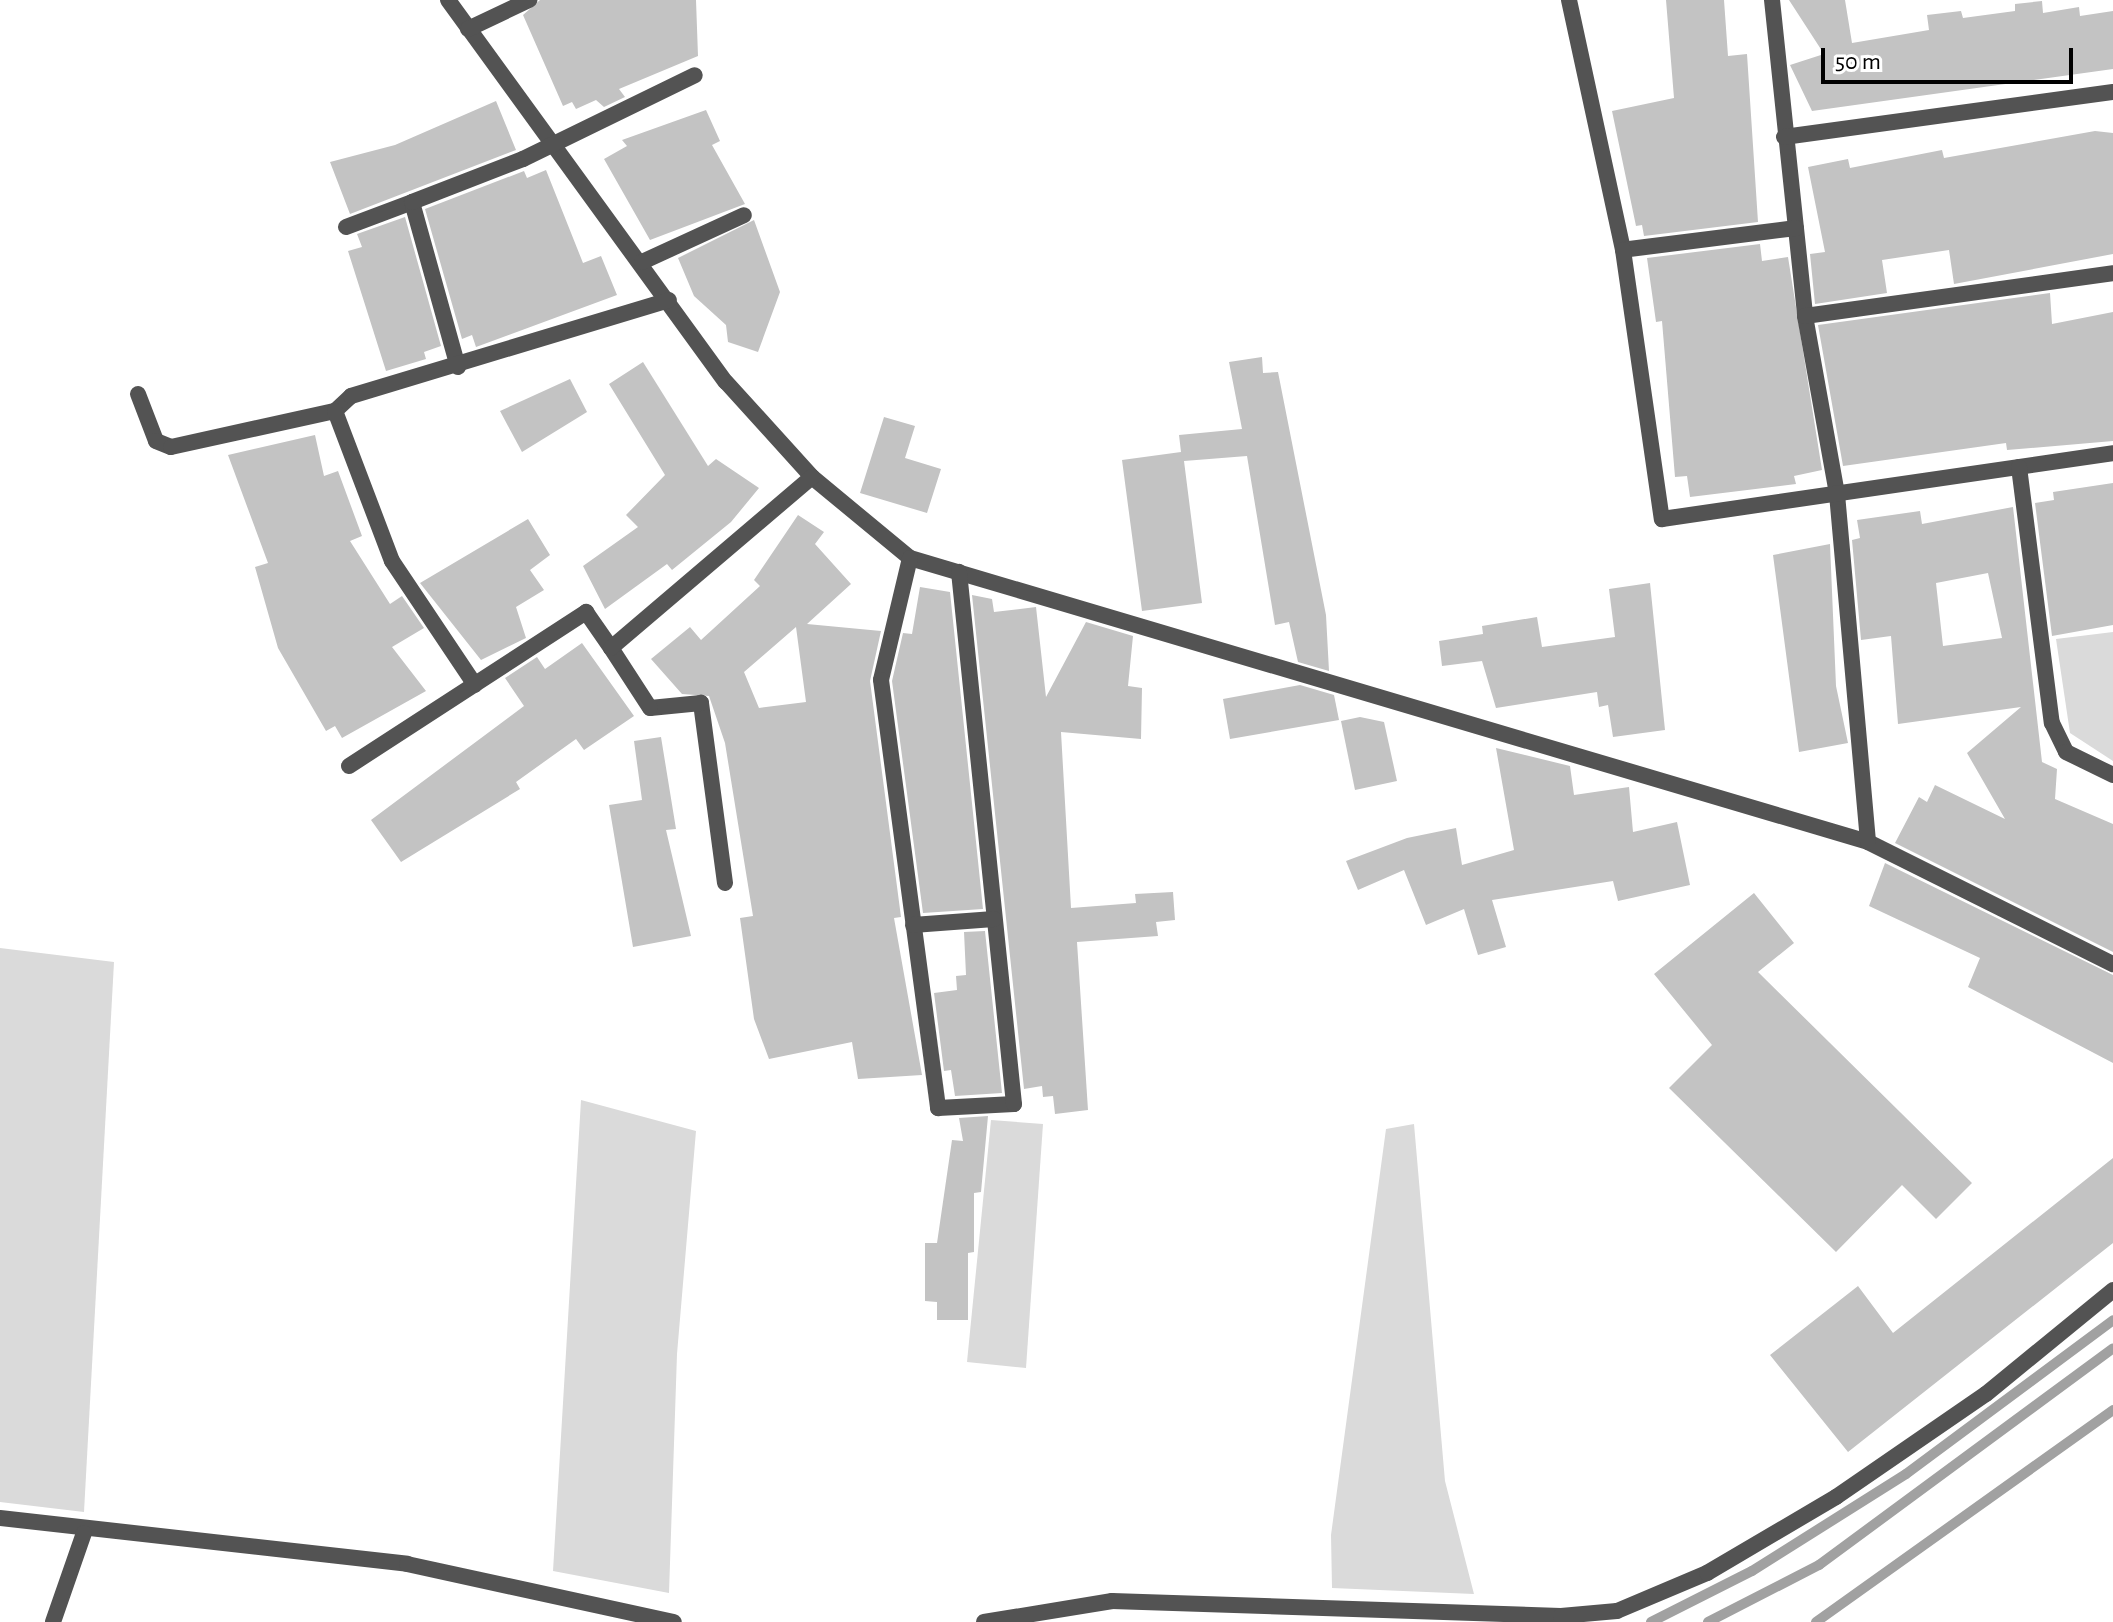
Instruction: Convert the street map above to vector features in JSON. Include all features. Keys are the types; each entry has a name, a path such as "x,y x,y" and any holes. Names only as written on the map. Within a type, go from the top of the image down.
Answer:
{"street":[{"path":"448,0 552,145 642,262 726,382 812,477 910,558 1868,842 2113,964"},
{"path":"468,29 529,0"},
{"path":"1569,0 1623,250 1662,519 2113,453"},
{"path":"1772,0 1805,316 1837,494 1868,842"},
{"path":"346,227 552,145 695,75"},
{"path":"1784,137 2113,92"},
{"path":"412,202 458,367"},
{"path":"642,262 744,215"},
{"path":"1623,250 1796,228"},
{"path":"1805,316 2113,273"},
{"path":"138,394 156,441 171,447 335,411 351,396 458,367 669,300"},
{"path":"335,411 392,561 475,685"},
{"path":"2019,467 2052,723 2066,752 2113,775"},
{"path":"611,648 812,477"},
{"path":"910,558 881,680 938,1108 1014,1104 959,572"},
{"path":"349,766 586,612 650,708 701,703 725,883"},
{"path":"913,925 994,919"},
{"path":"984,1622 1112,1601 1617,1611 1707,1573 1836,1497 1986,1394 2113,1290"},
{"path":"0,1518 84,1533 407,1564 674,1622"},
{"path":"53,1622 84,1533"}],"shaded area":[{"path":"2113,632 2113,761 2070,733 2056,639"},
{"path":"0,948 114,962 84,1512 0,1502"},
{"path":"581,1100 696,1131 677,1354 669,1593 553,1571"},
{"path":"991,1120 1043,1124 1026,1368 967,1362"},
{"path":"1414,1124 1445,1481 1474,1594 1332,1588 1331,1535 1386,1129"}],"building":[{"path":"540,0 696,0 698,56 619,89 625,97 604,107 596,100 576,109 572,102 563,106 523,15"},
{"path":"1666,0 1724,0 1728,56 1747,54 1758,222 1644,236 1642,225 1636,226 1612,111 1674,98"},
{"path":"1789,0 1845,0 1852,43 1929,30 1927,15 1961,11 1963,18 2015,11 2015,4 2042,1 2043,13 2079,7 2080,16 2113,11 2113,69 1812,111 1790,65 1824,54"},
{"path":"496,101 516,150 350,214 330,162 395,145"},
{"path":"706,110 720,141 712,145 745,204 650,240 604,159 627,146 622,140"},
{"path":"2095,131 2113,133 2113,254 1954,284 1949,250 1882,260 1887,293 1815,304 1810,254 1825,252 1808,167 1848,159 1850,168 1942,150 1944,158"},
{"path":"546,170 583,263 601,256 617,295 476,347 472,335 462,339 425,209 524,171 527,178"},
{"path":"405,217 441,346 424,352 426,359 386,371 348,251 362,247 357,234"},
{"path":"754,220 780,292 758,352 728,342 726,325 694,296 678,258"},
{"path":"1760,244 1762,261 1788,257 1822,470 1794,476 1796,484 1690,497 1687,476 1675,477 1662,321 1656,322 1647,258"},
{"path":"2050,293 2052,324 2113,312 2113,441 2007,450 2006,443 1843,466 1818,325"},
{"path":"1262,357 1263,373 1278,372 1326,615 1329,671 1298,662 1289,622 1275,625 1247,456 1184,461 1202,603 1142,611 1122,460 1181,452 1179,435 1242,429 1229,362"},
{"path":"643,362 708,466 716,459 759,488 731,522 672,570 667,564 605,609 583,566 638,527 626,515 665,475 609,384"},
{"path":"570,379 587,412 522,452 500,411"},
{"path":"884,417 915,426 905,458 941,469 927,513 860,493"},
{"path":"315,435 324,476 338,471 362,536 350,541 390,604 402,596 424,628 392,647 426,691 342,738 335,726 326,731 278,648 255,567 268,563 228,455"},
{"path":"2113,483 2113,625 2052,636 2035,503 2054,500 2053,492"},
{"path":"2013,507 2042,762 2057,769 2055,799 2113,824 2113,952 1895,843 1919,797 1927,802 1935,785 2005,819 1967,753 2021,707 1898,724 1891,636 1861,640 1852,540 1860,538 1857,520 1920,511 1922,524","holes":["1988,573 2002,638 1943,646 1936,583"]},
{"path":"798,515 824,532 815,544 851,584 807,624 881,631 870,681 901,917 894,918 922,1075 858,1079 852,1042 769,1059 754,1019 740,918 753,916 725,743 709,696 682,694 651,659 690,627 701,640 760,586 754,580","holes":["796,627 806,702 759,708 744,672"]},
{"path":"528,519 550,555 530,570 544,590 516,607 526,638 481,660 420,583"},
{"path":"1830,544 1836,686 1848,743 1799,752 1773,555"},
{"path":"1650,583 1665,730 1613,737 1608,705 1599,707 1597,692 1496,708 1482,661 1442,666 1439,641 1483,634 1482,626 1537,617 1542,647 1615,637 1609,589"},
{"path":"920,587 950,592 983,909 923,913 892,681 903,633 912,634"},
{"path":"972,595 992,599 994,612 1036,607 1046,697 1086,622 1133,636 1128,686 1142,688 1141,739 1061,732 1071,908 1136,903 1135,894 1173,892 1175,920 1156,922 1158,936 1077,942 1088,1110 1055,1114 1053,1096 1043,1097 1042,1086 1024,1089"},
{"path":"582,643 634,716 584,750 576,739 516,782 520,789 401,862 371,820 524,706 505,678 537,657 545,669"},
{"path":"1300,685 1334,695 1339,720 1230,739 1223,699"},
{"path":"1360,717 1384,722 1397,781 1355,790 1341,721"},
{"path":"661,737 676,829 666,830 691,936 633,947 609,805 642,800 634,741"},
{"path":"1496,748 1570,766 1574,795 1629,787 1633,832 1677,822 1690,885 1618,901 1613,881 1492,900 1506,947 1478,955 1464,909 1426,925 1404,870 1358,890 1346,861 1407,838 1456,828 1462,865 1514,850"},
{"path":"1885,863 2113,975 2113,1063 1968,987 1980,958 1869,906"},
{"path":"1754,893 1794,943 1758,972 1972,1183 1936,1219 1902,1185 1836,1252 1669,1088 1712,1045 1654,974"},
{"path":"985,931 1002,1093 955,1096 951,1070 944,1071 934,993 957,990 956,976 966,975 964,932"},
{"path":"988,1116 981,1192 974,1193 974,1252 968,1253 968,1320 937,1320 937,1302 925,1301 925,1243 937,1243 952,1140 963,1141 959,1118"},
{"path":"2113,1158 2113,1243 1848,1452 1770,1355 1858,1286 1893,1333"}],"waterway":[{"path":"1651,1622 1752,1571 1906,1474 2113,1320"},
{"path":"1708,1622 1819,1565 2113,1348"},
{"path":"1816,1622 2113,1410"}]}
